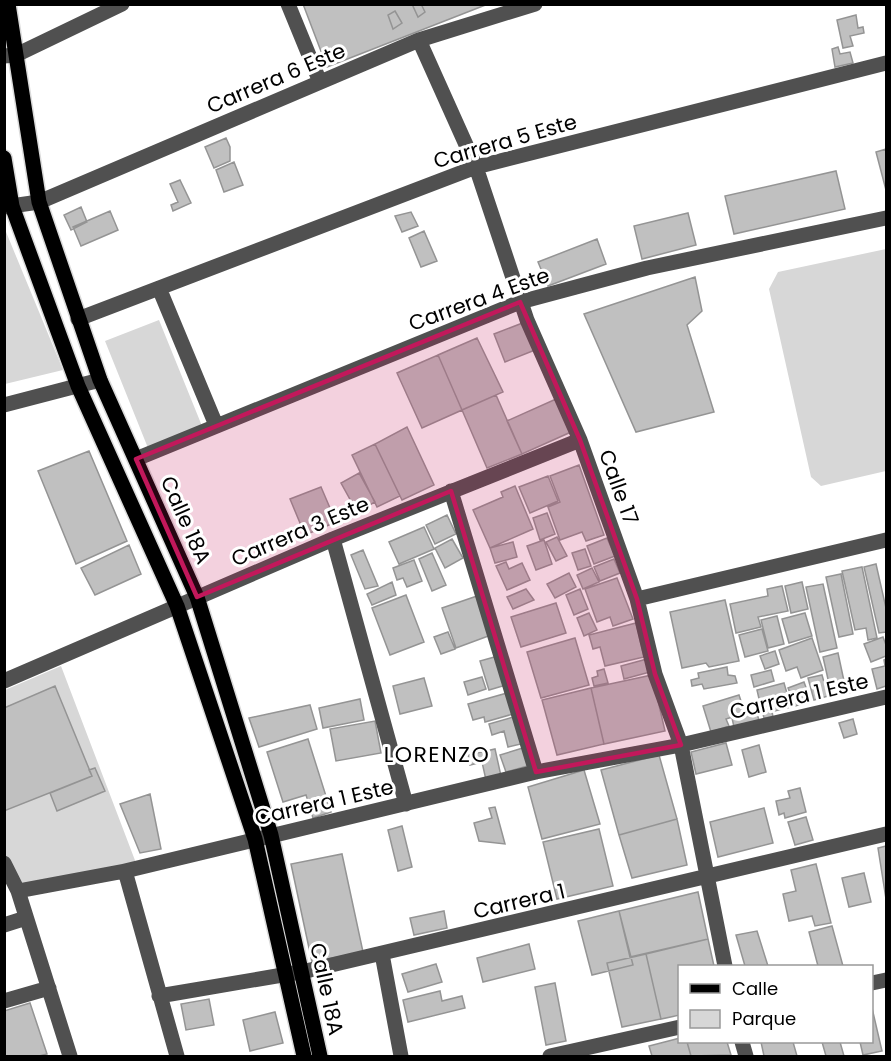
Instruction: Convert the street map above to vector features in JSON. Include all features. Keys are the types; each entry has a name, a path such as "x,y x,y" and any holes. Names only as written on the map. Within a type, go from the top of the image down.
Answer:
{"main road":[{"name":"Calle 18A","path":"8,4 10,55 39,202 100,380 197,597 271,835 320,1056"},
{"name":"Calle 18A","path":"4,158 8,206 78,386 177,606 255,840 304,1056"}],"street":[{"path":"10,55 122,4"},
{"path":"288,4 320,82"},
{"name":"Carrera 6 Este","path":"8,206 39,202 419,40 535,4"},
{"name":"Calle 17","path":"419,40 476,167 520,302 580,440 637,599 656,674 681,745 726,965"},
{"name":"Carrera 5 Este","path":"78,319 476,167 886,63"},
{"name":"Carrera 4 Este","path":"136,459 520,302 647,268 886,218"},
{"path":"159,288 216,425"},
{"path":"4,405 100,380"},
{"name":"Carrera 3 Este","path":"4,681 333,539 580,440"},
{"path":"451,491 536,772"},
{"path":"333,539 406,804"},
{"path":"637,599 886,540"},
{"name":"Carrera 1 Este","path":"18,891 125,871 536,772 681,745 886,697"},
{"name":"Carrera 1","path":"159,996 302,972 708,878 886,834"},
{"path":"4,863 18,891 70,1056"},
{"path":"125,871 177,1056"},
{"path":"4,925 26,918"},
{"path":"382,954 401,1056"},
{"path":"4,1000 49,988"},
{"path":"550,1056 678,1027"}],"highlighted area":[{"path":"520,302 580,440 637,599 655,674 681,745 536,772 451,491 197,597 136,459"}],"green space":[{"path":"4,227 63,370 5,384 4,384"},
{"path":"886,249 886,471 821,486 811,477 769,289 778,272"},
{"path":"159,320 202,426 148,448 105,341"},
{"path":"61,666 136,863 18,885 5,857 5,690"}],"building":[{"path":"303,4 488,4 327,67"},
{"path":"412,4 421,4 425,12 418,17"},
{"path":"395,11 402,23 393,29 388,15"},
{"path":"856,15 858,28 863,27 864,33 850,36 853,46 843,48 837,20"},
{"path":"838,47 840,54 850,52 853,63 835,67 832,49"},
{"path":"226,138 230,147 230,161 214,168 205,147"},
{"path":"886,149 886,190 876,152"},
{"path":"234,162 243,185 224,192 216,170"},
{"path":"836,171 845,209 734,234 725,196"},
{"path":"180,180 191,203 173,211 171,205 178,202 170,184"},
{"path":"81,207 87,222 71,230 64,215"},
{"path":"110,211 118,230 81,246 73,227"},
{"path":"411,212 418,226 402,232 395,216"},
{"path":"688,213 696,245 642,259 634,226"},
{"path":"424,231 437,261 421,267 409,238"},
{"path":"597,239 606,264 548,286 538,262"},
{"path":"695,277 702,311 687,325 714,412 636,432 584,314"},
{"path":"525,322 535,350 505,362 494,334"},
{"path":"477,338 503,392 462,410 438,355"},
{"path":"438,355 462,410 422,428 397,373"},
{"path":"496,395 522,454 487,468 462,410"},
{"path":"556,399 571,432 522,454 507,421"},
{"path":"407,427 434,485 402,500 375,444"},
{"path":"375,444 400,496 377,507 352,455"},
{"path":"89,451 127,541 76,564 38,471"},
{"path":"579,465 604,535 586,541 582,532 560,540 548,507 560,502 550,476"},
{"path":"359,473 375,502 357,512 341,483"},
{"path":"548,476 558,501 530,513 519,487"},
{"path":"515,486 533,529 490,548 473,510 503,497 501,492"},
{"path":"321,487 336,522 305,535 290,499"},
{"path":"547,513 555,534 540,540 533,518"},
{"path":"447,515 456,534 435,544 426,525"},
{"path":"424,527 434,549 399,564 389,542"},
{"path":"557,537 567,556 556,561 546,542"},
{"path":"607,538 615,556 594,564 587,546"},
{"path":"452,539 463,558 445,568 435,548"},
{"path":"544,540 552,564 536,570 527,546"},
{"path":"513,542 517,557 495,563 490,548"},
{"path":"129,545 141,574 95,595 81,568"},
{"path":"585,549 591,566 578,570 572,553"},
{"path":"363,550 378,586 365,589 351,555"},
{"path":"432,553 446,585 432,591 419,559"},
{"path":"614,559 620,573 600,581 594,567"},
{"path":"414,560 422,581 407,587 403,578 397,580 393,568"},
{"path":"506,562 509,569 522,563 530,580 507,590 496,566"},
{"path":"876,564 886,608 886,632 879,633 864,567"},
{"path":"862,567 877,638 868,640 866,628 855,630 842,571"},
{"path":"592,568 599,582 583,589 577,575"},
{"path":"569,573 576,587 555,598 547,584"},
{"path":"841,574 853,634 839,637 826,577"},
{"path":"617,578 633,619 613,626 610,617 597,622 585,589"},
{"path":"392,582 396,595 372,605 367,594"},
{"path":"802,582 808,609 791,613 785,586"},
{"path":"823,584 837,648 820,652 806,587"},
{"path":"782,586 788,611 758,617 761,627 736,633 730,604 768,596 767,589"},
{"path":"526,589 534,600 513,609 507,597"},
{"path":"580,589 588,609 574,615 566,595"},
{"path":"406,595 424,642 390,655 372,608"},
{"path":"477,596 491,635 456,648 442,608"},
{"path":"725,600 739,661 709,667 706,663 682,668 670,612"},
{"path":"556,603 566,633 521,647 511,617"},
{"path":"589,613 597,630 584,636 577,618"},
{"path":"805,613 812,636 789,643 782,619"},
{"path":"777,616 784,644 768,648 761,620"},
{"path":"636,623 644,657 605,666 600,647 593,649 589,635"},
{"path":"762,629 768,651 745,657 739,635"},
{"path":"448,632 455,649 441,654 434,637"},
{"path":"883,637 886,656 871,662 864,644"},
{"path":"575,638 589,685 541,698 527,652"},
{"path":"812,638 823,670 801,678 797,667 786,671 779,650"},
{"path":"775,651 779,664 765,669 760,656"},
{"path":"838,653 844,681 849,680 852,692 832,697 823,657"},
{"path":"498,656 506,685 489,690 480,661"},
{"path":"647,659 650,672 624,679 621,666"},
{"path":"886,659 886,686 877,689 872,669 885,666 884,660"},
{"path":"727,667 728,675 735,676 737,683 704,689 702,684 692,686 691,680 699,678 698,673"},
{"path":"604,669 608,683 594,686 592,678 598,676 597,671"},
{"path":"771,670 774,681 754,687 751,675"},
{"path":"652,675 665,731 604,744 591,688"},
{"path":"822,675 828,696 814,700 808,678"},
{"path":"482,677 486,689 468,695 464,682"},
{"path":"424,678 432,706 400,714 393,686"},
{"path":"804,682 811,701 795,706 788,688"},
{"path":"784,683 791,707 774,711 771,700 760,703 757,690"},
{"path":"55,686 92,776 4,811 4,708"},
{"path":"591,688 604,744 557,755 542,700"},
{"path":"507,693 513,714 485,722 484,717 473,720 468,704"},
{"path":"739,695 745,713 726,719 729,726 711,732 703,706"},
{"path":"360,699 364,720 323,728 319,708"},
{"path":"310,705 317,729 259,747 249,718"},
{"path":"771,706 773,717 764,718 761,707"},
{"path":"756,711 759,720 734,727 732,718"},
{"path":"517,716 525,743 508,747 504,731 492,735 489,724"},
{"path":"853,719 857,734 844,738 839,723"},
{"path":"375,721 381,753 336,761 330,729"},
{"path":"308,739 331,812 313,818 306,795 283,802 267,752"},
{"path":"726,743 732,765 696,774 691,752"},
{"path":"759,745 766,772 749,777 742,750"},
{"path":"526,747 531,765 506,772 500,755"},
{"path":"495,749 501,776 486,780 482,762 470,765 468,755"},
{"path":"659,755 677,819 619,835 601,770"},
{"path":"95,768 105,791 57,811 50,793 92,776 89,770"},
{"path":"584,770 600,824 542,839 528,787"},
{"path":"800,788 806,812 785,818 784,813 779,815 776,801 790,798 788,791"},
{"path":"150,794 161,849 140,853 120,804"},
{"path":"495,807 505,844 479,841 474,823 492,818 489,808"},
{"path":"764,808 773,843 718,857 710,822"},
{"path":"806,817 813,840 795,845 788,822"},
{"path":"677,819 687,865 632,878 619,835"},
{"path":"402,826 412,867 398,871 388,830"},
{"path":"599,829 613,886 557,899 543,842"},
{"path":"886,846 886,899 878,848"},
{"path":"342,854 363,952 312,962 291,864"},
{"path":"816,864 831,923 815,926 812,916 789,921 783,894 796,891 791,870"},
{"path":"864,873 871,902 849,907 842,878"},
{"path":"698,892 708,939 630,957 619,911"},
{"path":"444,911 447,928 414,935 410,918"},
{"path":"619,911 633,965 592,975 578,921"},
{"path":"832,926 843,965 818,965 809,932"},
{"path":"757,931 768,965 745,965 736,935"},
{"path":"708,939 714,965 678,965 678,1015 661,1019 646,954"},
{"path":"529,944 535,969 483,982 477,958"},
{"path":"646,954 661,1019 622,1027 607,963"},
{"path":"436,964 442,982 408,992 402,974"},
{"path":"555,983 566,1041 546,1045 535,987"},
{"path":"440,991 442,1001 462,996 465,1008 408,1022 403,1000"},
{"path":"209,999 214,1025 186,1030 181,1004"},
{"path":"30,1003 47,1054 4,1056 4,1011"},
{"path":"275,1012 283,1043 250,1051 243,1020"},
{"path":"873,1012 882,1051 863,1055 860,1043 873,1043"},
{"path":"678,1039 678,1043 687,1043 691,1056 652,1056 649,1046"},
{"path":"687,1043 727,1043 731,1055 691,1056"},
{"path":"761,1043 793,1043 797,1056 764,1056"},
{"path":"822,1043 840,1043 844,1056 826,1056"}],"district":[{"name":"LORENZO","path":"437,754"}]}
